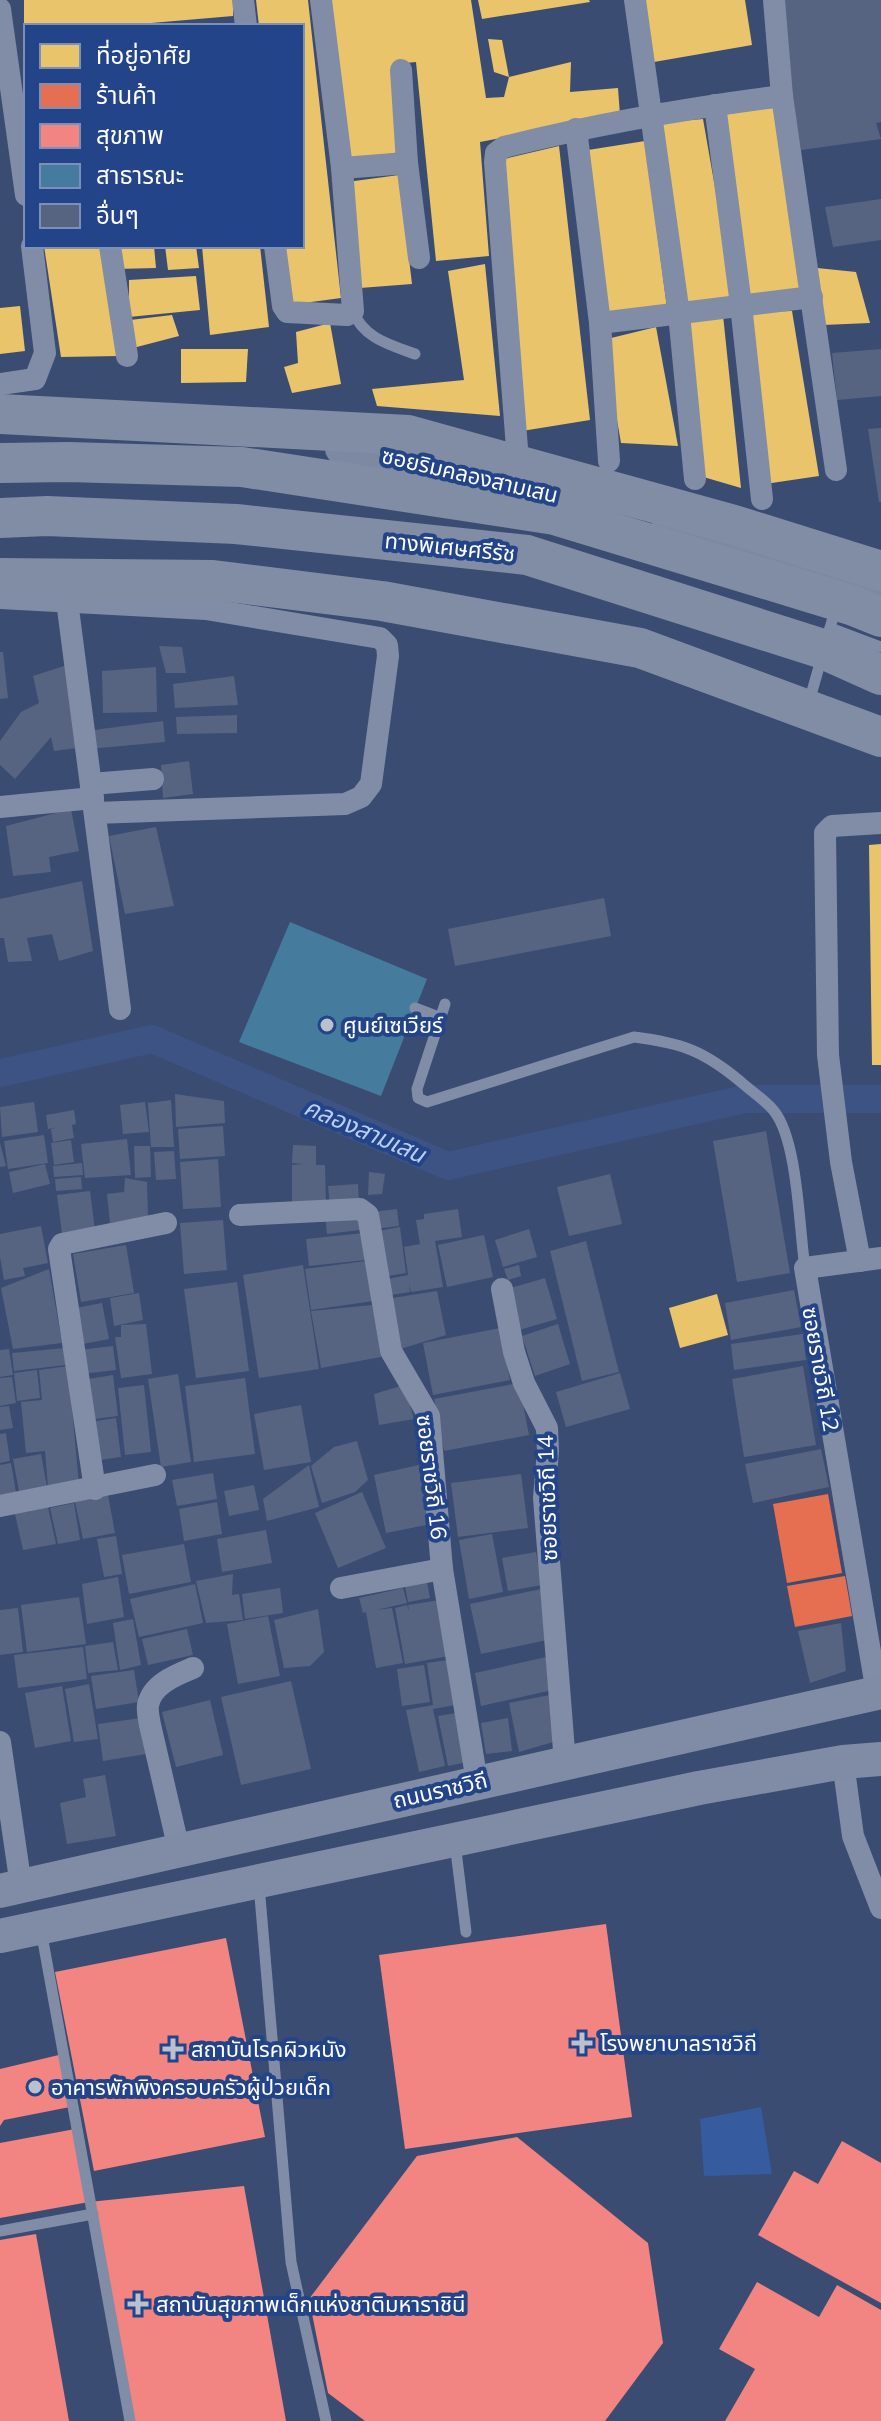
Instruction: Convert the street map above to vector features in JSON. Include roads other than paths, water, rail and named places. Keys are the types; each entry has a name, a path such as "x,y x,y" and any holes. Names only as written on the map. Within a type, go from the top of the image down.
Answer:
{"highway":[{"path":"0,417 408,435 862,576"},
{"name":"ทางพิเศษศรีรัช","path":"0,463 242,467 555,515 851,605 881,617"},
{"name":"ทางพิเศษศรีรัช","path":"0,518 47,516 236,524 527,555 823,649 881,675"},
{"path":"0,578 213,580 382,601 640,648 881,737"}],"main road":[{"name":"ถนนราชวิถี","path":"11,1888 879,1693"},
{"path":"0,1936 454,1838 843,1762 881,1759"}],"street":[{"path":"243,0 246,24"},
{"path":"275,248 283,306 287,312 347,315 353,311 342,168 321,0"},
{"path":"635,0 679,314 695,479"},
{"path":"774,0 782,96 836,470"},
{"path":"0,9 21,113 24,169"},
{"path":"401,70 407,163 419,258"},
{"path":"517,448 496,153 504,147 576,129 782,96"},
{"path":"715,105 762,499"},
{"path":"576,129 600,323 609,461"},
{"path":"342,168 407,163"},
{"path":"0,384 35,379 45,353 32,248"},
{"path":"110,248 127,356"},
{"path":"600,323 812,297"},
{"name":"ซอยริมคลองสามเสน","path":"0,417 20,425 266,439 410,458 611,509 669,517"},
{"path":"862,576 881,591"},
{"path":"0,598 206,609 380,638 387,645 388,656 371,784 361,797 345,804 93,798 0,807"},
{"path":"67,601 120,1009"},
{"path":"93,798 153,779"},
{"path":"805,1268 870,1260 841,1162 828,1055 825,833 832,826 881,823"},
{"name":"ซอยราชวิถี 16","path":"240,1215 360,1209 368,1215 391,1351 429,1416 442,1569 477,1782"},
{"path":"95,1489 59,1249 62,1244 166,1223"},
{"name":"ซอยราชวิถี 12","path":"805,1268 879,1693"},
{"name":"ซอยราชวิถี 14","path":"502,1289 514,1352 524,1383 547,1428 544,1498 565,1763"},
{"path":"0,1506 155,1475"},
{"path":"341,1588 442,1569"},
{"path":"179,1850 148,1705 156,1689 170,1678 193,1668"},
{"path":"0,1742 11,1888"},
{"path":"843,1762 853,1836 881,1908"}],"lane":[{"path":"353,311 366,332 380,341 415,354"},
{"path":"807,710 830,628 862,576"},
{"path":"830,628 881,647"},
{"path":"415,1008 441,1018 445,1004"},
{"name":"ซอยราชวิถี 12","path":"441,1018 417,1089 418,1098 427,1102 634,1037 670,1042 701,1052 768,1105 781,1123 791,1152 805,1268"},
{"path":"454,1838 466,1932"},
{"path":"258,1880 291,2262 326,2421"},
{"path":"40,1928 130,2421"},
{"path":"0,2231 93,2214"}],"waterway":[{"name":"คลองสามเสน","path":"0,1073 152,1039 448,1166 745,1099 881,1099"}],"place":[{"name":"ศูนย์เซเวียร์","path":"327,1025"},
{"name":"โรงพยาบาลราชวิถี","path":"582,2043"},
{"name":"สถาบันโรคผิวหนัง","path":"173,2049"},
{"name":"อาคารพักพิงครอบครัวผู้ป่วยเด็ก","path":"35,2087"},
{"name":"สถาบันสุขภาพเด็กแห่งชาติมหาราชินี","path":"138,2304"}]}
